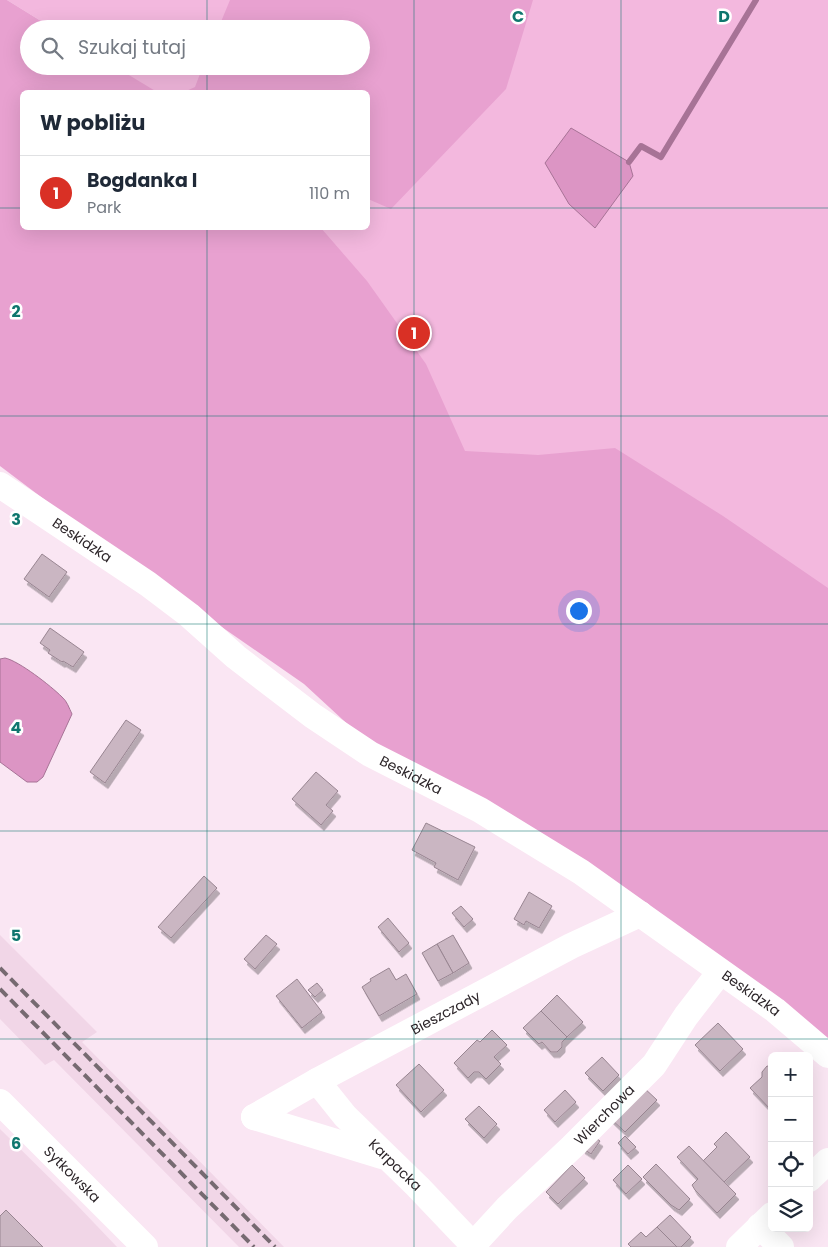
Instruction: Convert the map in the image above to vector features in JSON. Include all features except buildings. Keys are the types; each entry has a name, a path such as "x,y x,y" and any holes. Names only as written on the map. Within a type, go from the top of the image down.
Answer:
{"street":[{"name":"Beskidzka","path":"0,485 148,584 189,615 236,658 314,716 370,754 509,826 581,872 774,1010 828,1055"},
{"name":"Bieszczady","path":"387,1158 350,1145 254,1118 317,1081 571,946 640,914"},
{"name":"Wierchowa","path":"474,1246 507,1208 572,1147 654,1065 686,1016 720,972"},
{"name":"Karpacka","path":"317,1081 345,1116 474,1246"},
{"name":"Sytkowska","path":"0,1102 145,1247"},
{"path":"813,1175 828,1161"},
{"path":"739,1247 766,1220 781,1247"}],"shaded area":[{"path":"0,0 7,0 39,20 20,20 20,75 129,75 154,90 20,90 20,230 323,230 367,281 426,364 465,451 538,455 615,448 723,516 828,588 828,1046 368,743 304,684 118,555 0,466"},
{"path":"7,0 828,0 828,639 0,439 0,126 20,219 20,230 370,230 370,90 29,90 40,75 370,75 370,20 39,20"},
{"path":"230,0 533,0 506,89 391,209 370,200 370,90 188,90 195,87 200,75 370,75 370,20 222,20"},
{"path":"571,128 629,162 633,176 595,228 569,204 545,163"},
{"path":"5,658 26,669 50,687 65,700 72,714 43,777 37,782 27,782 0,762 0,659"},
{"path":"0,935 97,1032 82,1042 284,1247 239,1247 54,1060 45,1065 0,1019"},
{"path":"0,1129 75,1203 117,1247 0,1247"}],"waterway":[{"path":"629,162 641,146 661,157 756,0"}],"railway":[{"path":"0,968 275,1247"},
{"path":"0,989 254,1247"}],"place":[{"name":"Bogdanka I","path":"414,333"}]}
